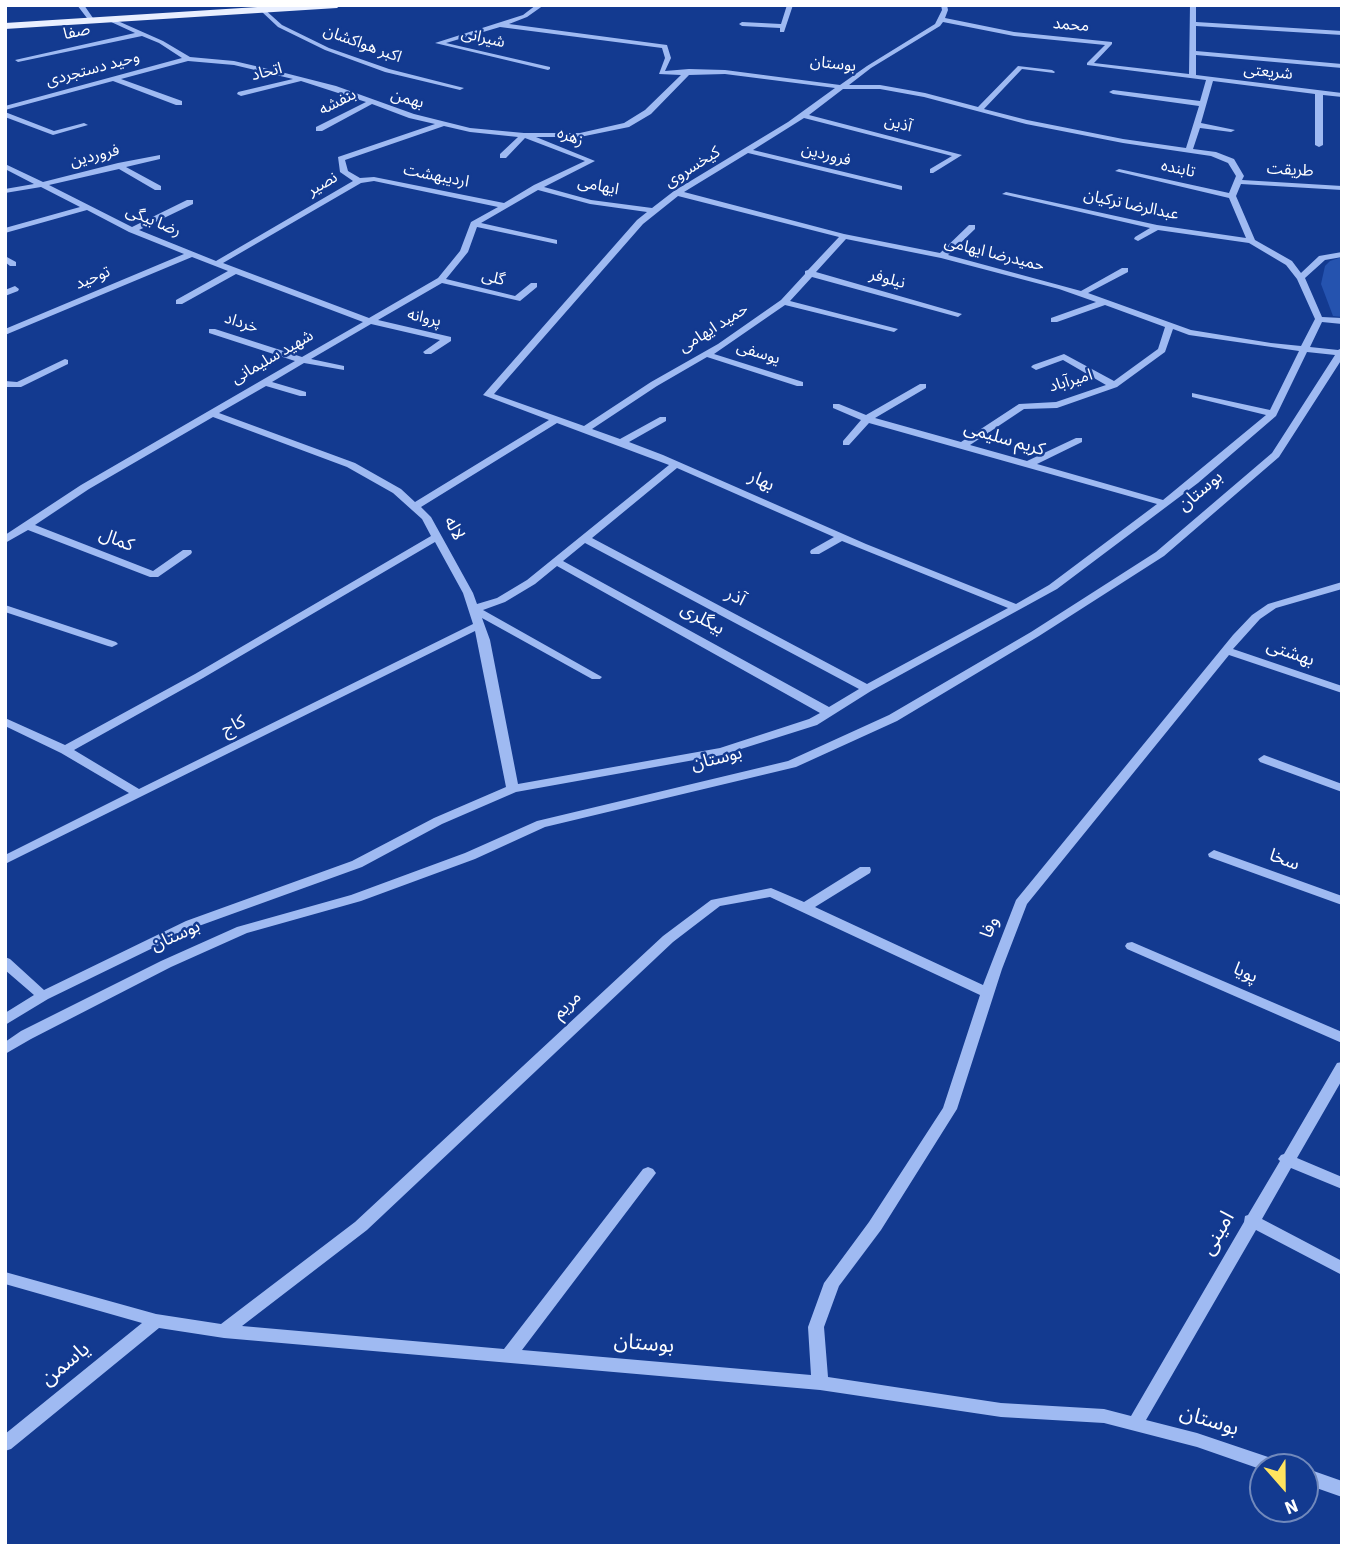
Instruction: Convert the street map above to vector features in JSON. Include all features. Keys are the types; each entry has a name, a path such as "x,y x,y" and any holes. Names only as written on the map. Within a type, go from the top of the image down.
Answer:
{"main road":[{"path":"5,26 337,5"}],"street":[{"path":"80,5 92,21"},
{"name":"شیرانی","path":"541,5 525,16 438,43 548,68"},
{"path":"780,34 790,5"},
{"path":"940,19 945,10 944,5"},
{"path":"1192,78 1193,5"},
{"name":"اکبر هواکشان","path":"263,10 280,26 327,49 387,71 460,88"},
{"name":"محمد","path":"940,19 1014,34 1110,43 1089,64 1192,78"},
{"name":"کیخسروی","path":"488,395 640,222 677,193 802,116 938,25 940,19"},
{"name":"بهمن","path":"111,20 188,59 234,63 301,79 333,88 369,103 442,124 470,130 524,135 580,135 626,125 648,112 689,71"},
{"path":"742,24 783,26"},
{"path":"1193,24 1342,33"},
{"name":"بوستان","path":"500,25 665,46 668,58 661,73 689,71 764,75 842,87 880,87 1123,141 1213,154 1231,162"},
{"name":"صفا","path":"18,60 142,34"},
{"path":"1192,53 1342,66"},
{"name":"وحید دستجردی","path":"5,108 188,59"},
{"path":"979,110 1020,67 1052,72"},
{"name":"شریعتی","path":"1192,78 1342,95"},
{"path":"114,79 179,103"},
{"name":"اتحاد","path":"241,94 301,79"},
{"path":"1189,151 1210,80"},
{"path":"1113,92 1203,104"},
{"path":"1319,145 1320,92"},
{"name":"بنفشه","path":"319,129 369,103"},
{"path":"5,114 53,133 84,125"},
{"name":"آذین","path":"802,116 958,155 933,171"},
{"name":"نصیر","path":"218,263 359,181 344,172 341,159 442,124"},
{"path":"1196,125 1231,130"},
{"path":"503,156 524,135"},
{"name":"زهره","path":"524,135 591,161 537,187"},
{"name":"فروردین","path":"747,151 899,188"},
{"name":"فروردین","path":"5,191 157,157"},
{"path":"1231,162 1240,176 1231,196 1251,241 1289,263 1301,278 1319,320 1342,321"},
{"path":"118,165 158,188"},
{"name":"رضا بیگی","path":"5,166 132,230 369,321"},
{"name":"تابنده","path":"1119,171 1231,196"},
{"name":"اردیبهشت","path":"359,181 374,179 507,206"},
{"name":"طریقت","path":"1238,183 1342,188"},
{"path":"474,224 537,187"},
{"name":"ایهامی","path":"537,187 590,202 654,211"},
{"name":"حمیدرضا ایهامی","path":"677,193 844,236 942,256 1082,293 1189,331 1303,351 1341,353"},
{"name":"عبدالرضا ترکیان","path":"1006,194 1157,227 1251,241"},
{"path":"132,230 190,202"},
{"path":"5,231 86,208"},
{"path":"474,224 554,242"},
{"name":"شهید سلیمانی","path":"5,540 85,487 441,280 464,252 474,224"},
{"path":"942,256 972,227"},
{"path":"1138,239 1157,227"},
{"name":"حمید ایهامی","path":"585,430 784,302 844,236"},
{"name":"توحید","path":"5,332 192,253"},
{"path":"1301,278 1322,258 1342,254"},
{"path":"5,258 13,264"},
{"path":"1082,293 1125,270"},
{"path":"179,302 235,271"},
{"name":"نیلوفر","path":"808,273 958,314"},
{"name":"گلی","path":"441,280 517,299 534,285"},
{"path":"5,293 15,289"},
{"path":"784,302 894,329"},
{"path":"1054,320 1105,302"},
{"name":"بوستان","path":"5,1020 43,996 191,924 357,864 438,821 513,789 722,751 813,722 867,689 1053,587 1164,503 1273,414 1319,320"},
{"name":"پروانه","path":"369,321 448,339 428,352"},
{"name":"امیرآباد","path":"962,446 1022,406 1057,405 1114,385 1161,350 1170,325"},
{"name":"خرداد","path":"212,331 302,360 341,368"},
{"name":"بوستان","path":"5,1049 26,1035 155,970 242,930 355,898 470,856 541,824 792,764 894,718 1160,555 1276,455 1341,353"},
{"name":"یوسفی","path":"706,354 800,384"},
{"path":"1036,367 1064,357 1114,385"},
{"path":"5,384 18,385 65,362"},
{"path":"263,382 303,394"},
{"path":"846,443 867,419 923,386"},
{"name":"بهار","path":"488,395 676,464 842,537 1016,608"},
{"path":"1195,395 1273,414"},
{"name":"کریم سلیمی","path":"836,406 867,419 1164,503"},
{"name":"لاله","path":"211,413 351,465 397,491 426,517 474,609 513,789"},
{"path":"621,443 663,419"},
{"path":"415,506 554,421"},
{"path":"1027,465 1079,440"},
{"path":"474,609 501,600 531,582 676,464"},
{"name":"کمال","path":"27,526 154,575 187,552"},
{"path":"65,750 199,676 436,537"},
{"path":"815,552 842,537"},
{"name":"آذر","path":"586,539 867,689"},
{"name":"بیگلری","path":"557,562 828,712"},
{"name":"وفا","path":"820,1382 817,1327 832,1283 876,1226 950,1108 987,993 1021,903 1226,650 1256,617 1272,606 1330,590 1342,584"},
{"path":"5,608 13,608 112,644"},
{"path":"474,609 596,677"},
{"name":"کاج","path":"5,860 479,625"},
{"name":"بهشتی","path":"1226,650 1342,690"},
{"path":"5,721 65,750 139,794"},
{"path":"1264,759 1342,788"},
{"name":"سخا","path":"1214,854 1342,901"},
{"path":"804,908 865,870"},
{"name":"مریم","path":"224,1331 361,1226 668,939 716,903 771,892 987,993"},
{"name":"پویا","path":"1132,946 1342,1038"},
{"path":"5,962 43,996"},
{"name":"امینی","path":"1135,1424 1286,1159 1342,1067"},
{"path":"1286,1159 1342,1183"},
{"path":"507,1357 648,1173"},
{"path":"1251,1220 1342,1269"},
{"name":"بوستان","path":"5,1279 156,1321 224,1331 820,1382 1001,1410 1104,1416 1197,1440 1249,1458"},
{"name":"یاسمن","path":"5,1444 156,1321"},
{"path":"1319,1481 1342,1489"}],"shaded area":[{"path":"1342,257 1342,317 1333,316 1321,284 1325,266"}]}
